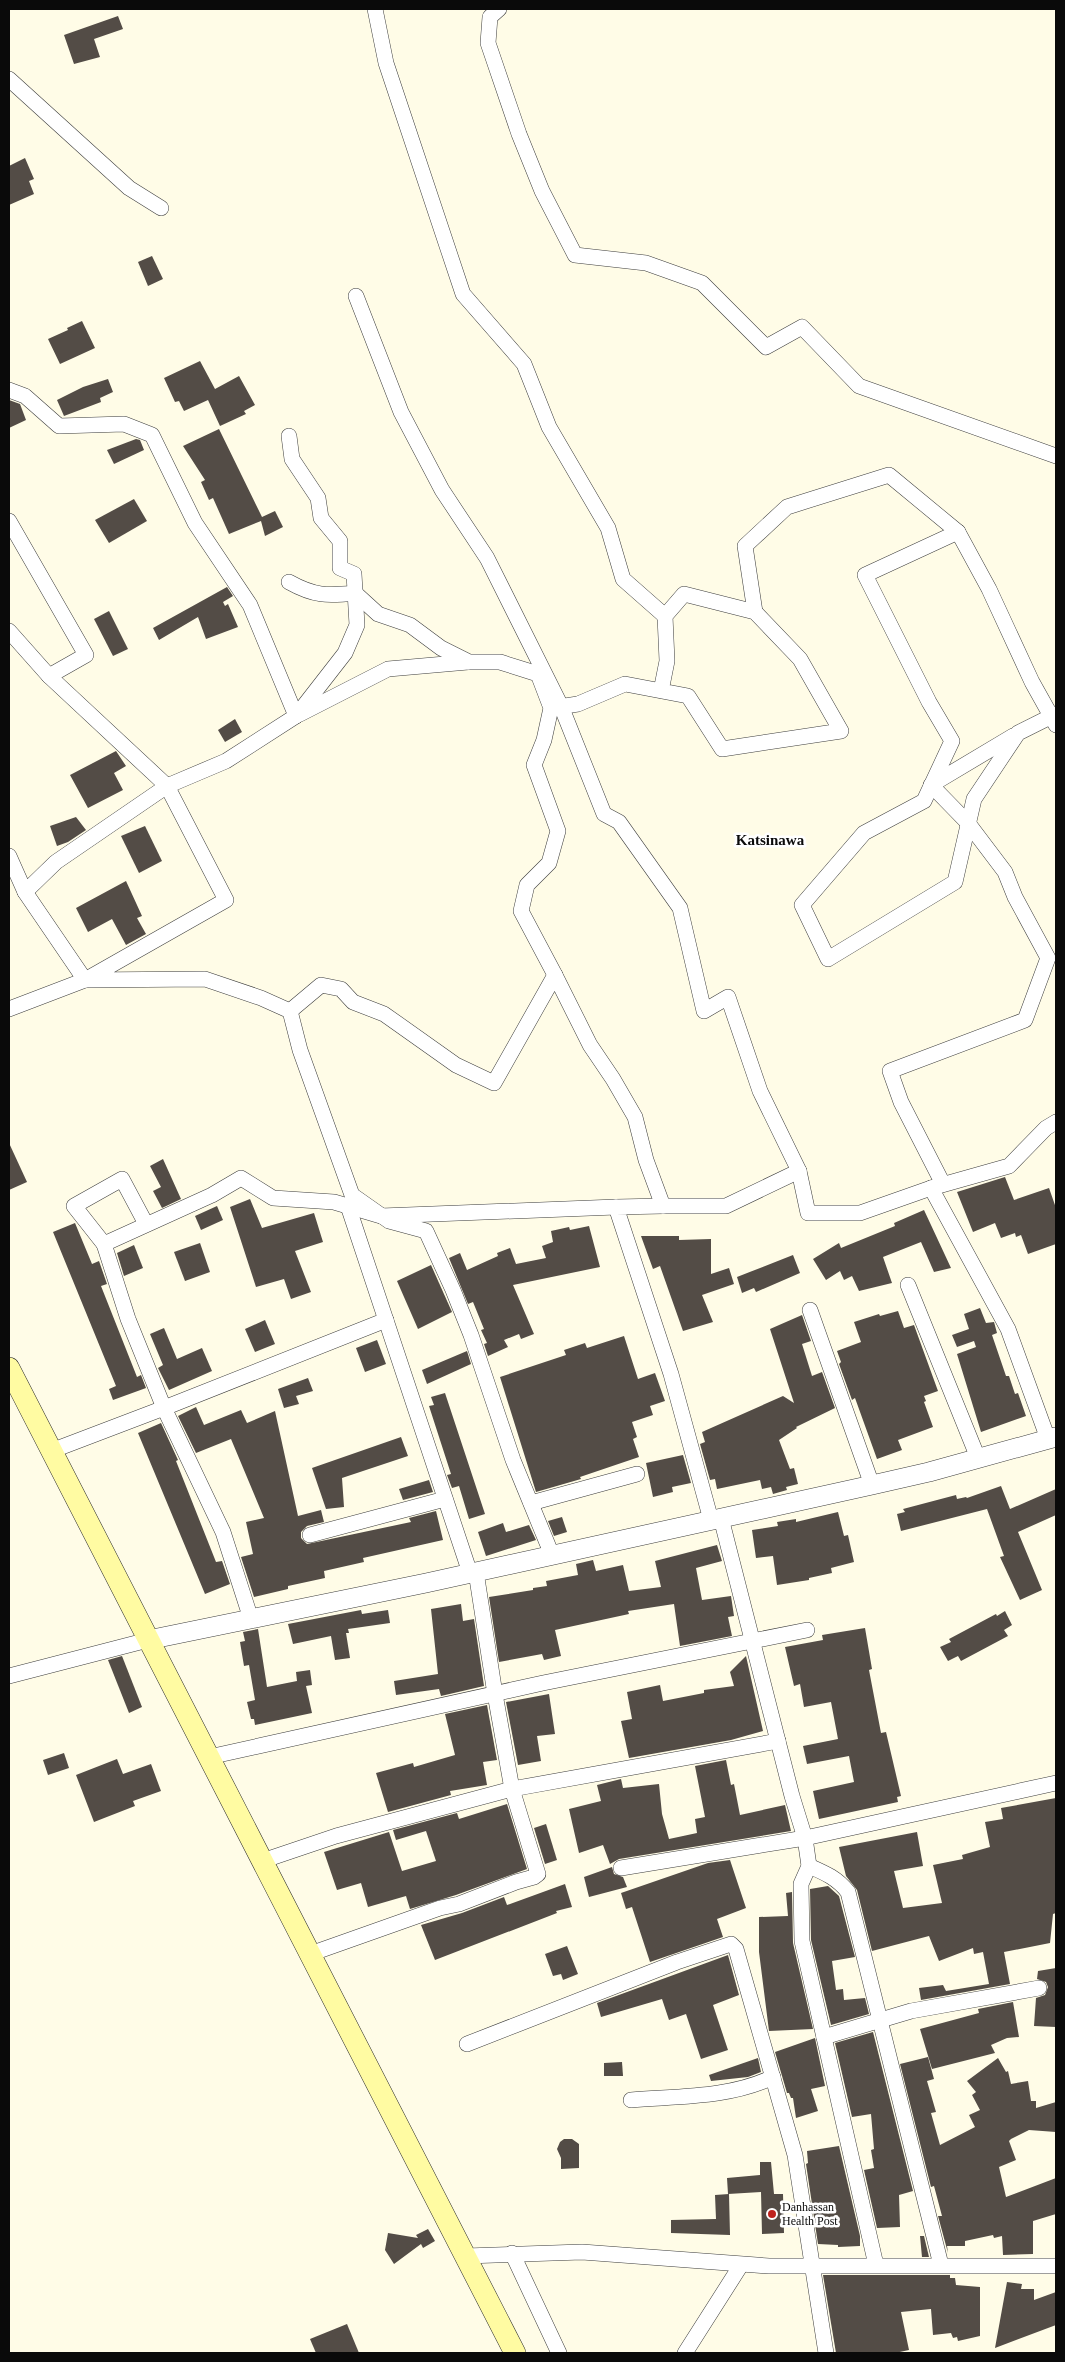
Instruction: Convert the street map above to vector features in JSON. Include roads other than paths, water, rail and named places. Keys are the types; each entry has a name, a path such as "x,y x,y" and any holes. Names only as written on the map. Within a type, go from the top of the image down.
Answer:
{"main road":[{"path":"9,1368 515,2353"}],"street":[{"path":"376,9 386,63 463,294 524,364 549,427 608,528 624,579 665,616"},
{"path":"499,9 490,17 488,43 522,142 542,191 575,255 646,263 702,283 766,347 802,327 859,386 1056,456"},
{"path":"9,79 129,188 161,208"},
{"path":"356,296 402,412 442,490 486,558 604,814 619,822 680,908 704,1011 728,997 760,1091 799,1171 808,1213 860,1213 937,1186 1009,1166 1046,1128 1056,1122"},
{"path":"9,390 25,396 59,426 124,424 152,436 195,523 250,605 296,716"},
{"path":"289,436 292,459 318,498 321,518 340,540 340,568 354,574 357,625 345,653 296,716"},
{"path":"755,612 745,546 787,507 889,475 958,532 989,588 1032,682 1055,718 1018,733 931,785"},
{"path":"9,521 86,655 50,676"},
{"path":"958,532 865,575 929,702 952,741 924,801 864,833 802,905 828,959 955,882 974,799 1018,733"},
{"path":"289,582 306,592 328,596 355,593 378,614 410,625 441,648 469,662"},
{"path":"556,707 578,704 625,684 661,691 688,696 722,750 841,731 800,659 755,612 684,594 665,616 667,660 661,691"},
{"path":"9,631 50,676 167,786 226,900 85,980 9,1010"},
{"path":"25,892 56,862 167,786 226,761 296,716 388,669 469,662 500,662 538,674 556,707 534,765 558,831 549,863 528,885 521,911 590,1045 635,1117 646,1160 663,1206"},
{"path":"9,1676 148,1640 473,1573 872,1485 1052,1438 1008,1329 937,1186 901,1102 890,1071 1025,1020 1048,958 1015,897 1006,872 968,823 931,785"},
{"path":"9,856 25,892 85,980"},
{"path":"290,1011 321,985 341,989 353,1002 384,1014 456,1065 494,1083 555,975"},
{"path":"85,980 205,980 261,998 290,1011"},
{"path":"290,1011 300,1050 352,1195 388,1221 426,1231 471,1335 513,1460 552,1555"},
{"path":"104,1244 242,1178 273,1198 334,1202 381,1216 616,1206 726,1206 799,1171"},
{"path":"146,1224 122,1179 74,1206 104,1244 128,1319 164,1408 223,1532 251,1619"},
{"path":"310,1954 534,1878 538,1874 512,1789 473,1573 445,1498 348,1206"},
{"path":"616,1206 671,1374 753,1642 792,1796 805,1838 809,1866 801,1884 802,1941 876,2266"},
{"path":"908,1285 978,1458"},
{"path":"810,1310 872,1485"},
{"path":"51,1450 164,1408 386,1320"},
{"path":"531,1503 637,1474"},
{"path":"310,1535 445,1498"},
{"path":"209,1757 495,1694 807,1630"},
{"path":"262,1861 336,1836 512,1789 778,1741"},
{"path":"621,1868 805,1838 1056,1783"},
{"path":"809,1866 830,1874 848,1892 941,2265"},
{"path":"467,2044 677,1962 731,1944 736,1949 795,2155 826,2353"},
{"path":"824,2037 911,2012 1039,1988"},
{"path":"631,2100 721,2092 754,2086 773,2077"},
{"path":"466,2256 582,2252 740,2265 1056,2266"},
{"path":"512,2253 558,2353"},
{"path":"685,2353 740,2265"}],"place":[{"name":"Danhassan Health Post","path":"772,2214"}],"district":[{"name":"Katsinawa","path":"770,840"}]}
